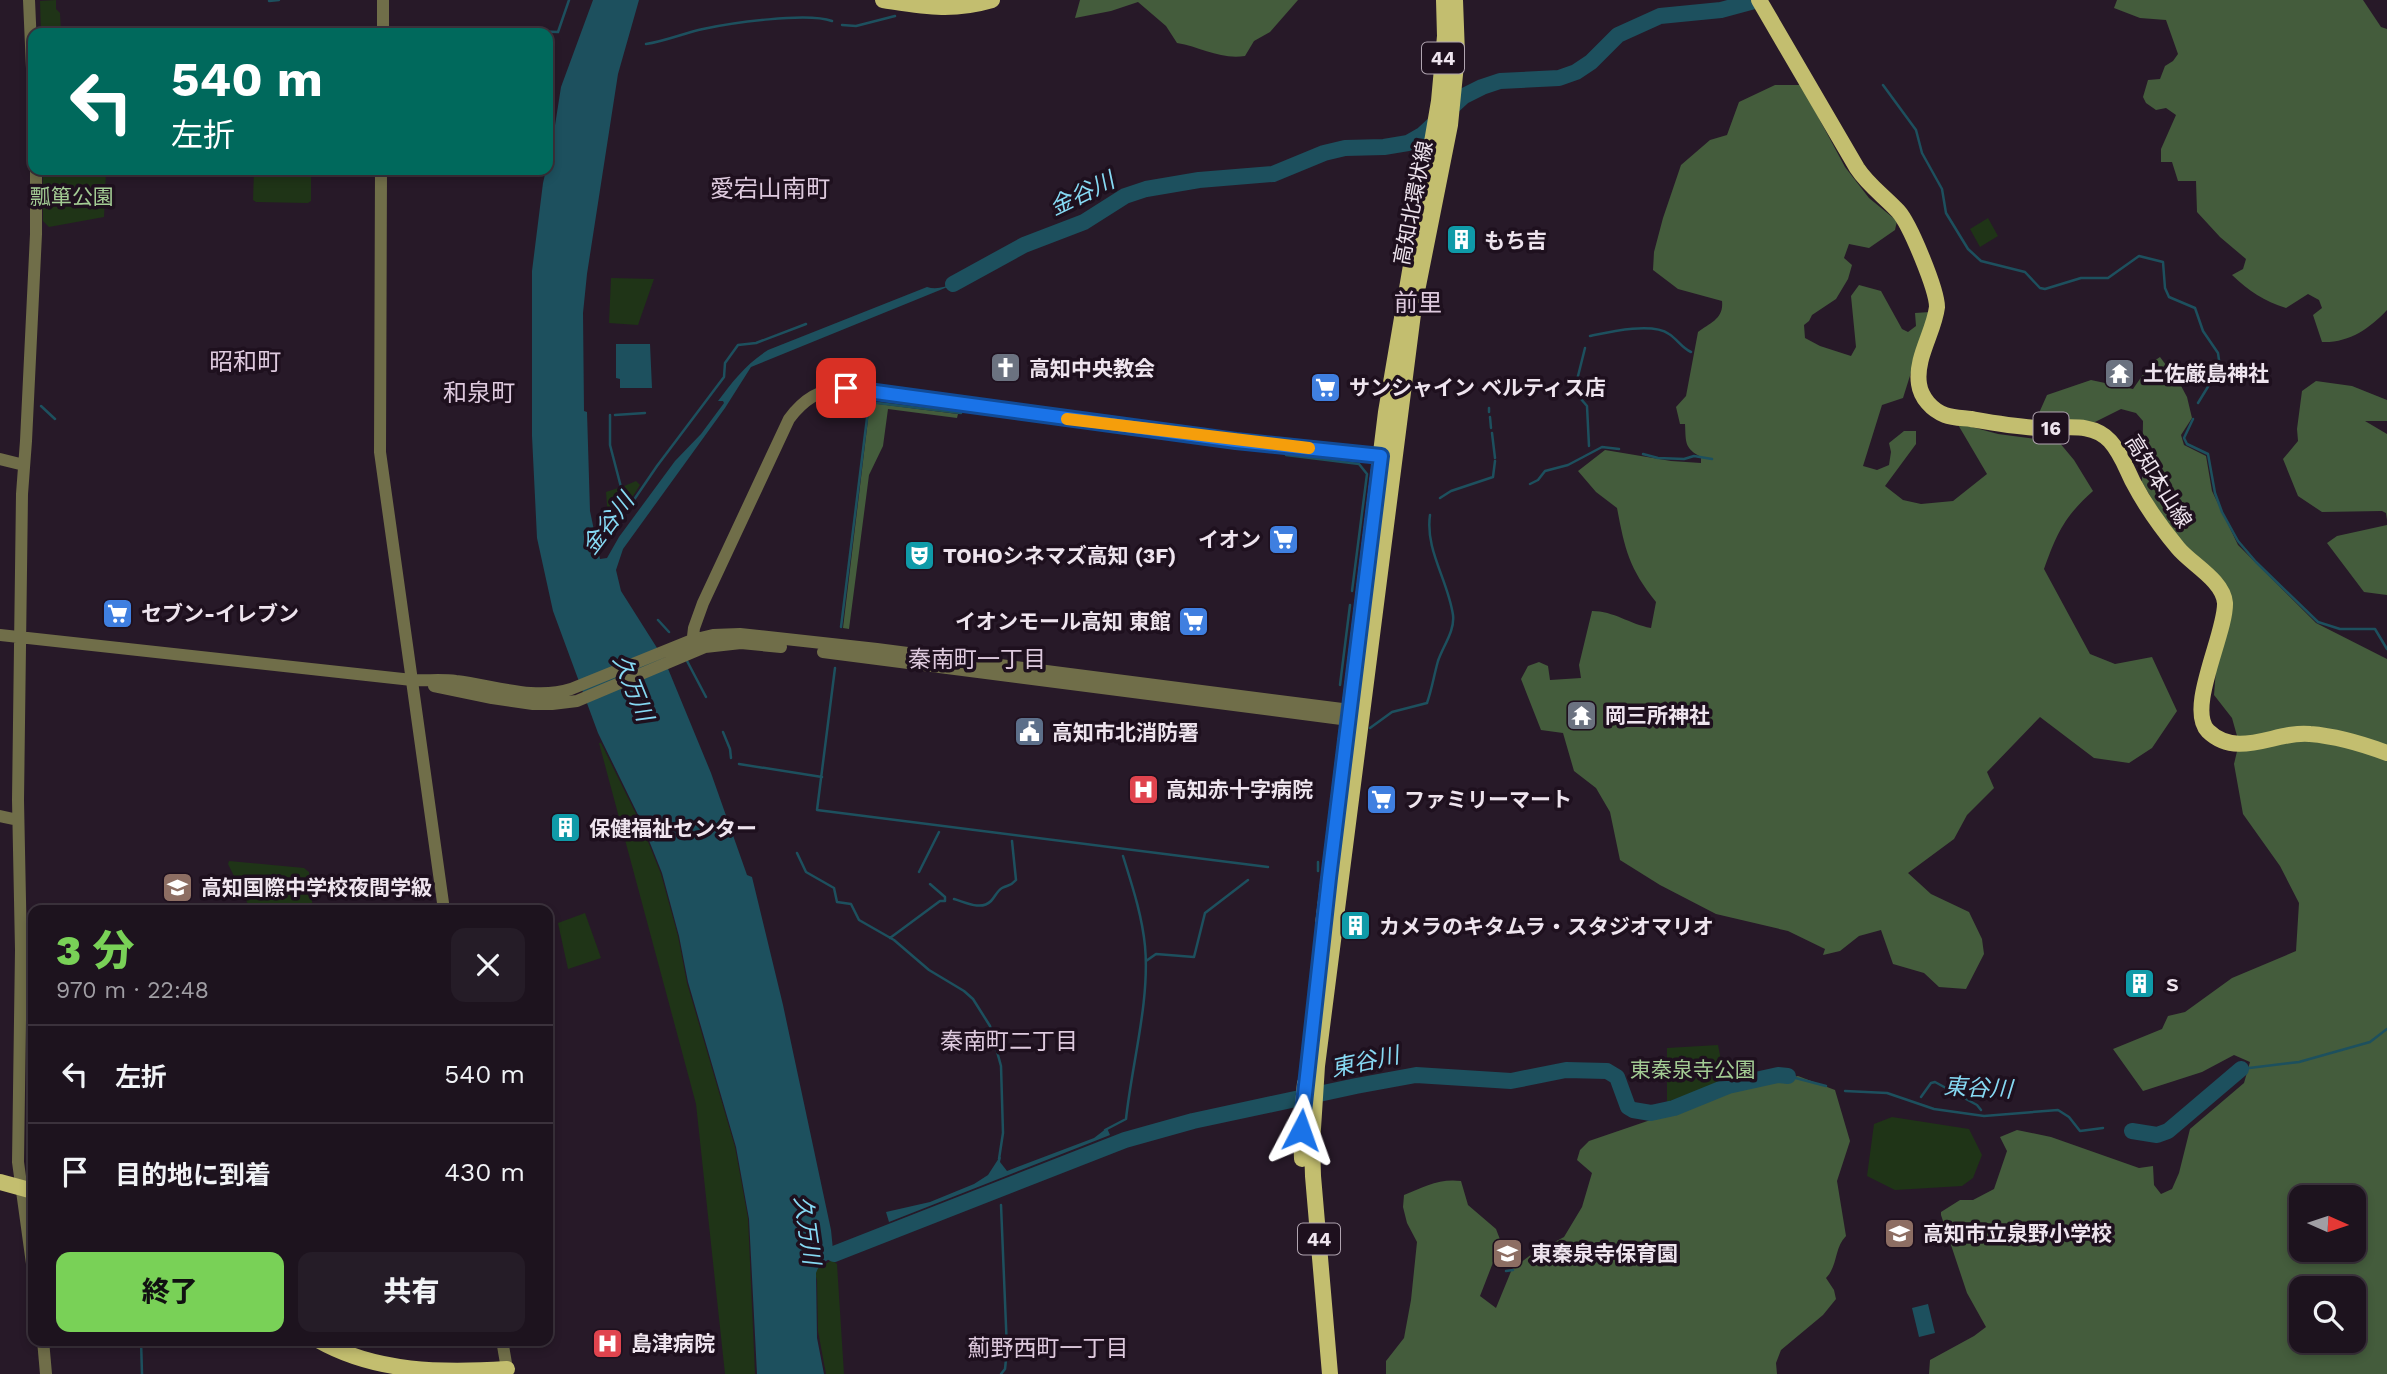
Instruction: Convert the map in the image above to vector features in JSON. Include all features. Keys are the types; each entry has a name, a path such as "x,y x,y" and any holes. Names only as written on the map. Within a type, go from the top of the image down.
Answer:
{"main road":[{"path":"883,0 935,9 957,8 992,0"},
{"name":"高知北環状線","path":"1319,1374 1303,1176 1309,1098 1354,715 1388,457 1403,305 1440,121 1445,36 1444,0"},
{"name":"高知北環状線","path":"1440,121 1453,98 1457,54 1455,0"},
{"name":"高知本山線","path":"1760,2 1861,174 1903,218 1931,282 1937,298 1937,307 1919,368 1919,384 1924,398 1946,415 2005,426 2088,428 2104,435 2111,442 2120,454 2135,486 2172,540 2215,584 2223,596 2223,615 2202,707 2203,725 2209,732 2227,741 2253,743 2292,734 2311,734 2387,753"},
{"name":"高知北環状線","path":"1309,1098 1330,1374"},
{"path":"0,1182 27,1189"},
{"path":"328,1346 364,1367 508,1372"}],"street":[{"path":"29,0 30,28"},
{"path":"383,0 383,28"},
{"path":"27,1189 18,1162 21,965 18,820 21,506 36,234 36,175"},
{"path":"381,175 380,452 416,681 443,905"},
{"path":"692,646 694,628 703,603 789,419 808,399 829,389 846,388 1236,441 1388,457"},
{"path":"0,459 24,465"},
{"path":"0,468 24,465"},
{"path":"0,635 416,681 454,681 574,695 665,658 676,645 774,646 1354,715"},
{"path":"0,816 18,820"},
{"path":"0,824 18,820"},
{"path":"44,1346 46,1374"},
{"path":"503,1346 508,1372"}],"green space":[{"path":"56,0 61,28 41,28 40,1"},
{"path":"1080,0 1298,0 1270,32 1254,41 1245,56 1236,57 1177,43 1166,26 1138,2 1075,18"},
{"path":"2117,0 2363,0 2381,27 2387,29 2387,310 2373,323 2350,337 2322,342 2313,315 2322,308 2319,300 2308,294 2286,308 2257,295 2232,275 2243,269 2246,259 2220,237 2197,212 2196,181 2178,181 2172,162 2161,162 2161,149 2176,115 2166,108 2156,110 2146,103 2143,97 2148,80 2160,79 2165,66 2178,54 2166,20 2140,18 2114,8"},
{"path":"1775,85 1801,85 1845,167 1869,198 1897,221 1895,230 1869,248 1849,244 1844,258 1852,265 1848,279 1836,299 1812,315 1804,325 1805,338 1851,356 1856,347 1851,296 1859,285 1881,291 1902,329 1908,332 1916,326 1915,313 1930,312 1903,398 1882,405 1863,466 1877,470 1889,465 1889,443 1904,431 1916,431 1916,444 1885,486 1903,500 1921,504 1953,501 1987,474 1957,423 1998,434 2059,442 2093,491 2062,526 2044,569 2090,654 2115,664 2152,657 2177,711 2152,748 2129,763 2094,758 2040,717 1987,772 1994,788 1967,815 1954,839 1908,873 1931,894 1969,912 1982,939 1984,954 1966,989 1939,987 1924,973 1893,964 1881,930 1859,936 1840,951 1823,955 1825,949 1788,931 1716,914 1660,885 1620,860 1610,812 1596,788 1574,771 1563,733 1541,730 1521,679 1528,666 1539,662 1548,666 1550,680 1581,678 1579,665 1592,611 1607,613 1651,628 1656,602 1629,558 1617,508 1596,492 1578,471 1605,450 1701,463 1701,457 1691,451 1687,444 1685,424 1680,424 1676,407 1686,396 1698,332 1718,316 1722,301 1678,289 1653,270 1654,252 1681,165 1710,140 1727,135 1739,102"},
{"name":"瓢箪公園","path":"43,175 106,175 104,217 49,227 43,221"},
{"path":"254,175 311,175 311,201 308,203 253,200"},
{"path":"1988,218 1998,236 1980,247 1970,229"},
{"path":"611,278 654,279 638,325 609,323"},
{"path":"2160,357 2187,397 2192,418 2181,435 2184,445 2206,456 2212,491 2238,545 2316,623 2387,659 2387,1374 1929,1374 1930,1360 1986,1327 1967,1293 1941,1212 1960,1200 1973,1200 1994,1189 2007,1151 2000,1137 2017,1130 2051,1137 2139,1168 2153,1166 2154,1185 2161,1194 2172,1189 2179,1173 2190,1129 2244,1083 2250,1062 2234,1055 2202,1072 2143,1091 2113,1049 2162,1029 2168,1016 2185,1012 2232,978 2296,951 2299,903 2280,866 2243,814 2234,764 2239,743 2232,718 2214,695 2216,669 2231,614 2159,511 2142,482 2143,421 2136,413 2121,409 2093,423 2035,422 2047,395 2091,380 2133,389 2151,363"},
{"path":"2316,381 2352,386 2387,400 2387,421 2365,421 2387,434 2387,520 2386,513 2382,511 2322,512 2298,496 2283,459 2298,441 2302,391"},
{"path":"870,403 958,414 957,418 888,409 883,446 869,475 849,629 843,628"},
{"path":"636,481 640,485 612,531 609,531 606,492 621,487 625,506 622,487"},
{"path":"2387,525 2387,595 2364,592 2327,543 2337,536"},
{"path":"599,743 641,824 661,874 678,936 687,983 735,1147 748,1218 755,1374 725,1374 696,1104"},
{"path":"229,861 304,868 309,872 312,905 248,905 228,864"},
{"path":"585,913 601,958 568,969 558,923"},
{"name":"東秦泉寺公園","path":"1718,1045 1725,1081 1667,1102 1667,1048"},
{"path":"1798,1076 1835,1090 1850,1141 1837,1181 1846,1236 1826,1278 1836,1299 1823,1315 1781,1350 1776,1363 1777,1374 1386,1374 1386,1361 1404,1338 1417,1242 1407,1223 1403,1207 1404,1195 1439,1182 1461,1181 1468,1205 1496,1229 1501,1242 1480,1296 1496,1308 1512,1269 1532,1254 1564,1237 1582,1207 1592,1173 1577,1160 1580,1150 1589,1141 1668,1114 1716,1092"},
{"path":"1892,1117 1969,1129 1982,1155 1973,1178 1962,1186 1895,1190 1867,1176 1874,1124"},
{"path":"832,1260 837,1264 844,1374 826,1374 818,1331 817,1280 814,1271"}],"water":[{"name":"久万川","path":"593,0 639,0 618,74 583,313 584,411 587,412 590,511 600,559 607,558 619,537 675,461 701,434 724,403 718,401 746,367 760,355 927,287 950,285 970,271 972,277 751,367 725,408 623,549 616,570 621,591 664,659 711,773 747,875 752,877 783,1005 833,1250 854,1245 855,1251 827,1261 816,1273 817,1338 824,1374 757,1374 749,1219 736,1147 688,982 662,873 642,823 598,733 553,611 537,538 532,436 532,271 543,183 545,175 553,175 553,138 561,87"},
{"path":"616,344 650,344 652,388 620,388 620,379 616,378"},
{"path":"1107,1128 1110,1135 889,1222 886,1212 930,1202 974,1184 988,1175 1001,1157 1000,1162 1007,1171 1094,1138"},
{"path":"1928,1304 1935,1333 1919,1337 1912,1308"}],"waterway":[{"path":"269,1 279,0"},
{"path":"553,32 558,32 569,0"},
{"name":"金谷川","path":"953,284 1024,245 1084,222 1125,196 1146,189 1199,180 1273,174 1324,153 1345,148 1408,143 1422,135 1464,96 1482,87 1500,81 1559,78 1576,72 1591,62 1618,35 1660,16 1721,10 1758,0"},
{"path":"842,25 856,26 895,16"},
{"path":"646,44 703,29 750,21 788,18 832,21"},
{"path":"1883,85 1916,130 1922,153 1942,189 1946,213 1968,249 1981,261 2025,272 2040,288 2045,289 2081,278 2108,278 2139,256 2163,262 2165,288 2169,297 2195,308 2203,331 2218,353 2217,372 2198,403"},
{"path":"610,415 610,445 627,510 724,377 725,363 738,345 756,343 806,324"},
{"path":"1590,336 1630,329 1662,330 1691,352"},
{"path":"1575,388 1585,348"},
{"path":"1575,392 1587,406 1589,446"},
{"path":"841,627 869,402 961,413"},
{"path":"41,406 55,419"},
{"path":"615,415 645,413"},
{"path":"1490,417 1491,428"},
{"path":"2193,419 2184,438 2187,444 2208,454 2215,493 2238,541 2318,622 2340,629 2375,629 2387,649"},
{"path":"1492,433 1495,458"},
{"path":"1530,484 1538,480 1545,471 1568,465 1602,447 1619,449"},
{"path":"1643,454 1658,458 1684,459 1694,456 1712,459"},
{"path":"1286,455 1359,464 1367,474 1352,591"},
{"path":"1440,498 1451,491 1493,477 1495,461"},
{"path":"1370,728 1392,712 1427,703 1438,661 1452,627 1450,602 1431,540 1430,515"},
{"path":"1340,685 1350,605"},
{"path":"658,620 669,632"},
{"path":"686,659 706,697"},
{"path":"835,668 817,810 1268,867"},
{"path":"723,732 731,758"},
{"path":"739,764 822,777"},
{"path":"919,872 939,832"},
{"path":"954,899 973,905 987,904 1000,889 1014,882 1012,841"},
{"path":"797,853 806,872 834,888 837,902 851,904 859,920 894,940 929,970 973,999 990,1026 1001,1066 1003,1133 999,1159"},
{"path":"1105,1130 1126,1119 1145,988 1144,934 1123,856"},
{"path":"1318,862 1318,871"},
{"path":"1146,961 1156,954 1194,957 1205,913 1248,880"},
{"path":"890,938 940,901 945,901 945,897 930,884"},
{"path":"2241,1069 2299,1062 2370,1042 2387,1029"},
{"name":"東谷川","path":"2132,1131 2157,1135 2168,1131 2241,1069"},
{"name":"東谷川","path":"834,1254 1125,1140 1193,1121 1356,1086 1416,1075 1511,1081 1566,1070 1607,1071 1617,1077 1628,1107 1651,1113 1674,1108 1728,1086 1778,1075 1788,1076"},
{"name":"東谷川","path":"1788,1076 1826,1086"},
{"path":"1921,1097 1931,1083 1935,1082 1977,1105 1981,1110"},
{"name":"東谷川","path":"1845,1091 1887,1093 1934,1109 1984,1116 2058,1110 2069,1117 2080,1131 2103,1128"},
{"path":"1001,1205 1007,1350 1005,1369 1001,1374"},
{"path":"1506,1271 1513,1270"},
{"path":"141,1346 142,1374"}],"slow traffic":[{"path":"1067,419 1309,448"}],"place":[{"name":"もち吉","path":"1461,240"},
{"name":"高知中央教会","path":"1006,368"},
{"name":"土佐厳島神社","path":"2120,373"},
{"name":"サンシャイン ベルティス店","path":"1326,387"},
{"name":"イオン","path":"1284,539"},
{"name":"TOHOシネマズ高知 (3F)","path":"920,555"},
{"name":"セブン-イレブン","path":"118,613"},
{"name":"イオンモール高知 東館","path":"1194,621"},
{"name":"岡三所神社","path":"1582,715"},
{"name":"高知市北消防署","path":"1029,732"},
{"name":"高知赤十字病院","path":"1143,789"},
{"name":"ファミリーマート","path":"1381,799"},
{"name":"保健福祉センター","path":"566,828"},
{"name":"高知国際中学校夜間学級","path":"178,887"},
{"name":"カメラのキタムラ・スタジオマリオ","path":"1356,926"},
{"name":"ｓ","path":"2139,983"},
{"name":"高知市立泉野小学校","path":"1900,1233"},
{"name":"東秦泉寺保育園","path":"1508,1253"},
{"name":"島津病院","path":"608,1343"}],"district":[{"name":"愛宕山南町","path":"770,189"},
{"name":"前里","path":"1418,303"},
{"name":"昭和町","path":"245,362"},
{"name":"和泉町","path":"479,393"},
{"name":"秦南町一丁目","path":"977,659"},
{"name":"秦南町二丁目","path":"1009,1041"},
{"name":"薊野西町一丁目","path":"1048,1348"}],"route":[{"path":"846,388 1236,441 1381,456 1301,1130"}]}
